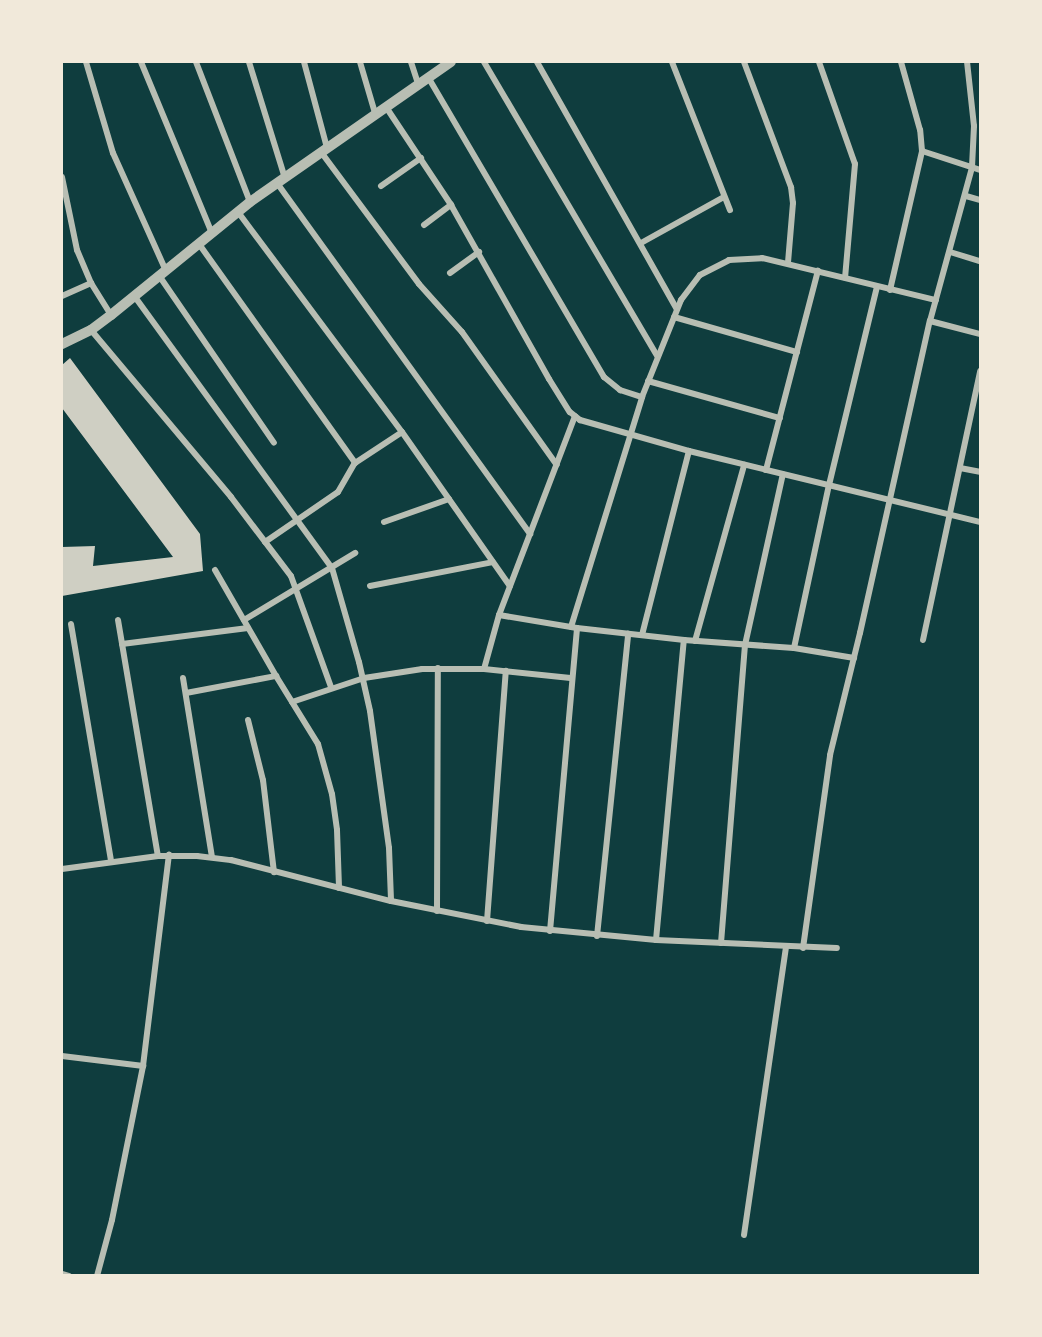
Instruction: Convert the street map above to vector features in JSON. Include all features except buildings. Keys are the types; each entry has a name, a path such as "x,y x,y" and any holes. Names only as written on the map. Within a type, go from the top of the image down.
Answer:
{"street":[{"path":"86,62 113,153 163,274 274,443"},
{"path":"141,62 212,232"},
{"path":"196,62 250,202"},
{"path":"249,62 281,181 530,534"},
{"path":"304,62 324,150 419,284 462,332 557,465"},
{"path":"360,62 375,113"},
{"path":"411,62 418,84"},
{"path":"62,344 91,330 135,297 250,202 451,62"},
{"path":"484,62 657,356"},
{"path":"537,62 678,309"},
{"path":"672,62 730,210"},
{"path":"744,62 791,187 793,203 788,263"},
{"path":"819,62 855,164 845,278"},
{"path":"890,290 922,152 920,130 901,62"},
{"path":"803,948 830,755 930,321 966,196 972,167 977,127 967,62"},
{"path":"428,77 604,377 620,390 642,397"},
{"path":"386,107 451,206 534,353 575,416 587,423 689,451 981,522"},
{"path":"922,152 981,170"},
{"path":"381,186 421,158"},
{"path":"62,177 73,236 92,283 111,315"},
{"path":"966,196 981,200"},
{"path":"641,243 724,197"},
{"path":"424,225 451,206"},
{"path":"238,213 402,432 510,586"},
{"path":"199,244 356,463"},
{"path":"450,273 479,252"},
{"path":"950,252 981,261"},
{"path":"550,931 574,627 629,435 657,356 689,287 714,266 745,257 788,263 936,300"},
{"path":"766,470 818,271"},
{"path":"62,296 92,283"},
{"path":"794,648 829,485 877,286"},
{"path":"135,297 332,568 364,678 388,849 391,901"},
{"path":"674,317 797,352"},
{"path":"930,321 981,334"},
{"path":"91,330 231,497 297,588 332,687"},
{"path":"923,640 981,371"},
{"path":"648,381 780,418"},
{"path":"484,669 499,615 575,416"},
{"path":"265,542 338,492 356,463 402,432"},
{"path":"642,635 689,451"},
{"path":"695,641 744,465"},
{"path":"960,468 981,472"},
{"path":"721,943 745,645 783,474"},
{"path":"384,522 449,499"},
{"path":"244,620 356,553"},
{"path":"370,586 493,562"},
{"path":"215,570 318,744 326,768 337,830 339,888"},
{"path":"499,615 628,634 794,648 854,658"},
{"path":"118,620 158,856"},
{"path":"71,624 111,861"},
{"path":"122,644 248,628"},
{"path":"597,936 628,634"},
{"path":"656,940 684,640"},
{"path":"292,702 364,678 438,668 484,669 571,678"},
{"path":"437,911 438,668"},
{"path":"488,921 506,671"},
{"path":"186,693 276,676"},
{"path":"183,678 212,857"},
{"path":"248,720 265,790 274,872"},
{"path":"62,869 168,855 212,857 391,901 550,931 786,948 837,948"},
{"path":"97,1275 112,1220 143,1066 168,855"},
{"path":"744,1235 786,948"},
{"path":"62,1056 143,1066"},
{"path":"62,1274 69,1275"}]}
